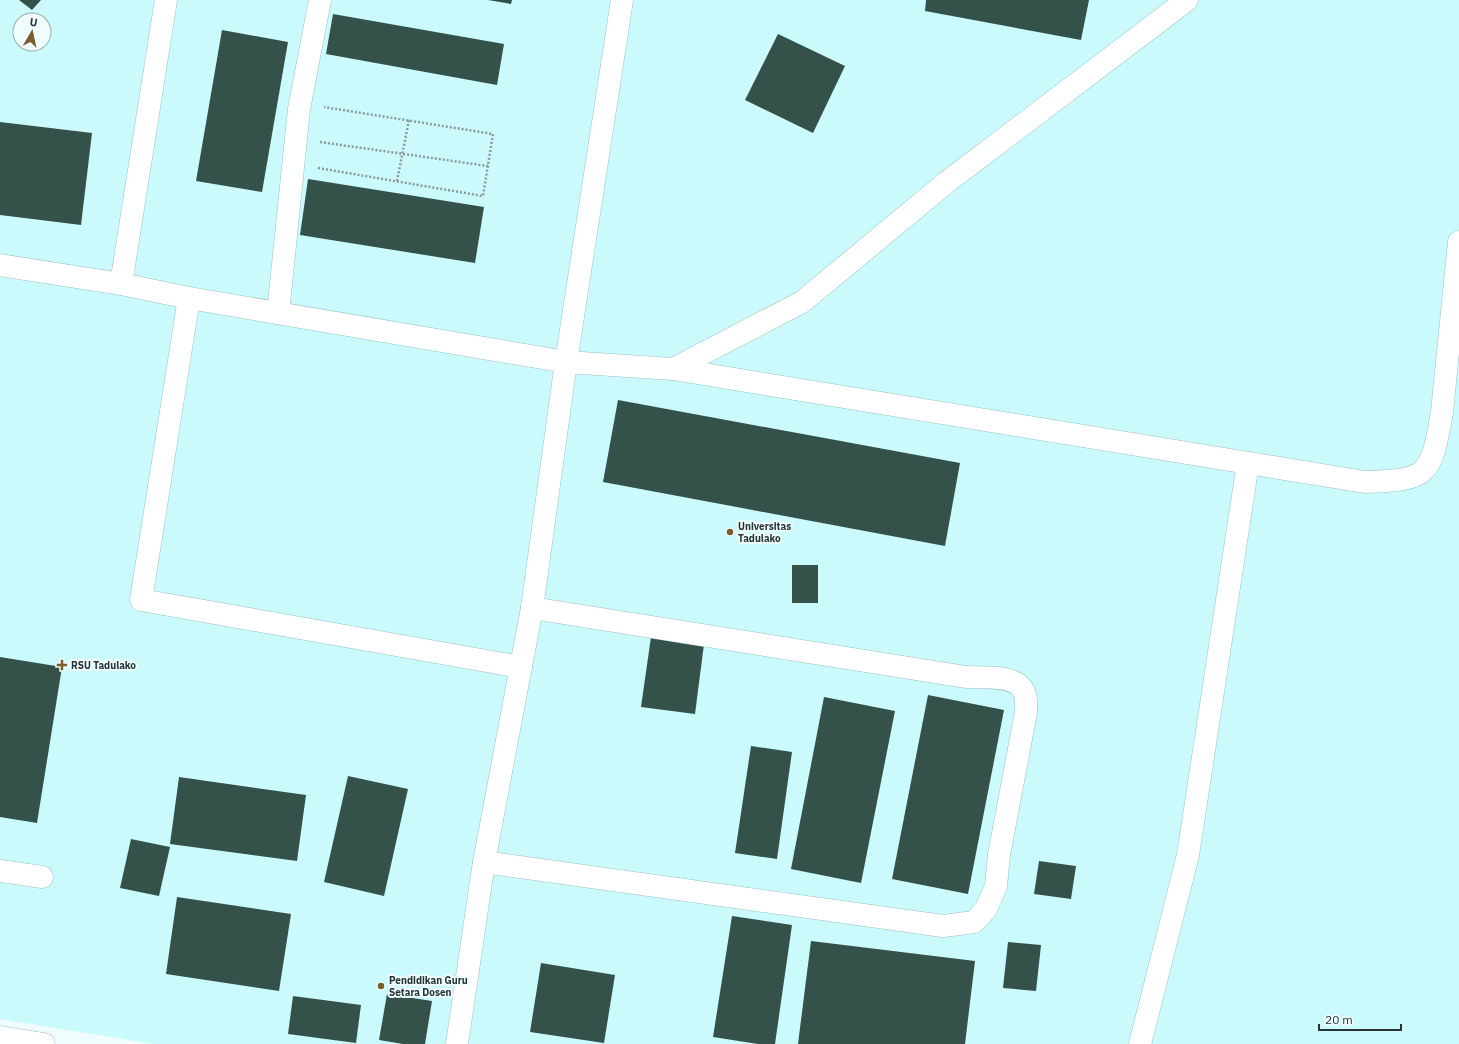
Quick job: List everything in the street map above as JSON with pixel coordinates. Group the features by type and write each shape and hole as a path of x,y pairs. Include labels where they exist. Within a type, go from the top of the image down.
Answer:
{"street":[{"path":"121,284 166,0"},
{"path":"278,313 300,103 320,0"},
{"path":"457,1044 484,862 532,608 566,362 622,0"},
{"path":"673,368 802,302 947,182 1186,0"},
{"path":"0,265 121,284 189,298 566,362 673,368 1365,482 1395,481 1416,477 1424,471 1429,464 1437,441 1442,412 1459,242"},
{"path":"189,298 141,600 521,667"},
{"path":"1140,1044 1188,855 1248,463"},
{"path":"484,862 943,926 974,922 986,909 996,886 999,854 1026,712 1025,694 1017,684 1006,679 966,677 532,608"},
{"path":"0,871 42,877"},
{"path":"0,1037 44,1044"}],"path":[{"path":"293,164 483,196 493,134 300,103"},
{"path":"398,181 409,120"},
{"path":"296,139 488,166"}],"shaded area":[{"name":"Universitas Tadulako","path":"0,0 1459,0 1459,1044 154,1044 0,1019"}],"building":[{"path":"19,0 41,0 32,10"},
{"path":"488,0 512,0 511,4"},
{"path":"926,0 1089,0 1081,40 925,11"},
{"path":"333,14 504,44 497,85 326,54"},
{"path":"222,30 288,42 262,192 196,181"},
{"path":"778,34 845,66 813,133 745,100"},
{"path":"0,122 92,133 81,225 0,215"},
{"path":"308,179 484,207 475,263 300,235"},
{"path":"618,400 960,463 945,546 603,482"},
{"path":"792,565 818,565 818,603 792,603"},
{"path":"651,637 704,644 695,714 641,707"},
{"path":"0,657 62,667 37,823 0,817"},
{"path":"928,695 1004,710 968,894 892,879"},
{"path":"824,697 895,711 861,883 791,869"},
{"path":"751,746 792,752 777,859 735,853"},
{"path":"348,776 408,789 384,896 324,882"},
{"path":"179,777 306,795 297,861 170,844"},
{"path":"131,839 170,847 159,896 120,888"},
{"path":"1039,861 1076,866 1071,899 1034,894"},
{"path":"177,897 291,914 279,991 166,974"},
{"path":"732,916 792,925 775,1044 758,1044 713,1037"},
{"path":"811,941 975,961 965,1044 798,1044"},
{"path":"1008,942 1041,945 1036,991 1003,988"},
{"path":"541,963 615,975 604,1043 530,1032"},
{"path":"387,994 432,1001 425,1044 403,1044 379,1040"},
{"path":"293,996 361,1005 356,1043 288,1034"}],"place":[{"name":"Universitas Tadulako","path":"730,532"},
{"name":"RSU Tadulako","path":"62,665"},
{"name":"Pendidikan Guru Setara Dosen","path":"381,986"}]}
